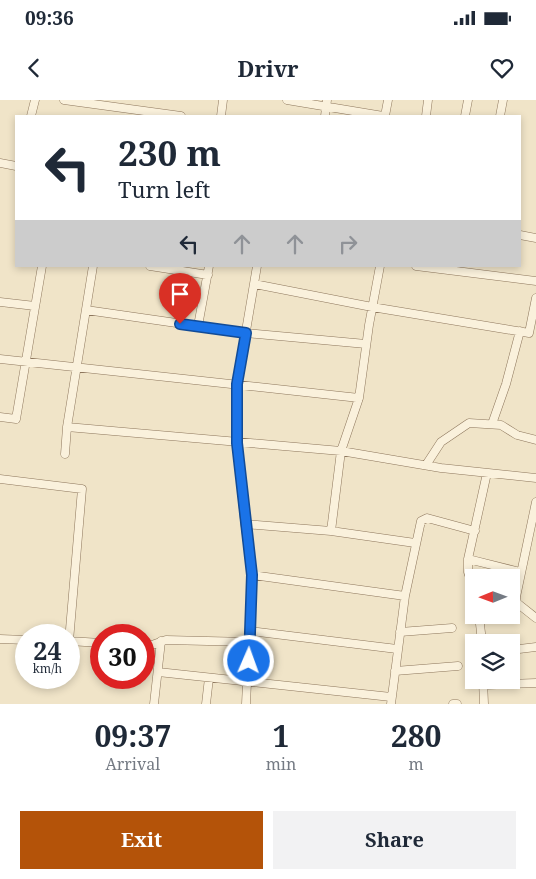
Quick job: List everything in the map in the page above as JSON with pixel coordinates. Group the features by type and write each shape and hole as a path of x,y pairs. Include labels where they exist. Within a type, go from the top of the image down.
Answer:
{"street":[{"path":"32,115 35,100"},
{"path":"64,100 174,115"},
{"path":"221,115 223,100"},
{"path":"287,100 327,103 380,115"},
{"path":"384,115 388,100"},
{"path":"426,115 428,100"},
{"path":"465,115 468,100"},
{"path":"500,115 503,100"},
{"path":"0,163 15,166"},
{"path":"521,235 536,238"},
{"path":"0,416 16,419 42,267"},
{"path":"65,454 67,427 93,267"},
{"path":"164,267 208,270 198,326"},
{"path":"246,704 252,575 237,443 237,384 257,267"},
{"path":"331,531 341,451 359,398 366,344 380,267"},
{"path":"424,267 536,281"},
{"path":"254,284 372,307 532,333 536,298"},
{"path":"0,302 35,306"},
{"path":"86,310 246,333 366,344"},
{"path":"492,424 506,384 520,331"},
{"path":"0,359 359,398"},
{"path":"426,465 441,442 453,432 469,424 501,425 517,435 536,440"},
{"path":"67,427 341,451 426,465 536,478"},
{"path":"468,569 468,559 487,473"},
{"path":"0,479 82,489 69,641 90,642"},
{"path":"520,572 536,502"},
{"path":"158,672 248,681 391,701 405,596 415,543 423,519 475,531"},
{"path":"245,524 331,531 415,543"},
{"path":"468,559 508,569"},
{"path":"252,575 405,596"},
{"path":"520,605 536,618"},
{"path":"400,632 452,628"},
{"path":"250,631 397,649"},
{"path":"0,639 15,640"},
{"path":"155,644 161,641 249,642"},
{"path":"154,704 161,641"},
{"path":"520,649 536,647"},
{"path":"394,671 458,666"},
{"path":"206,704 209,678"},
{"path":"520,683 536,683"},
{"path":"483,689 484,704"}],"route":[{"path":"180,324 246,333 237,384 237,443 252,575 249,661"}]}
